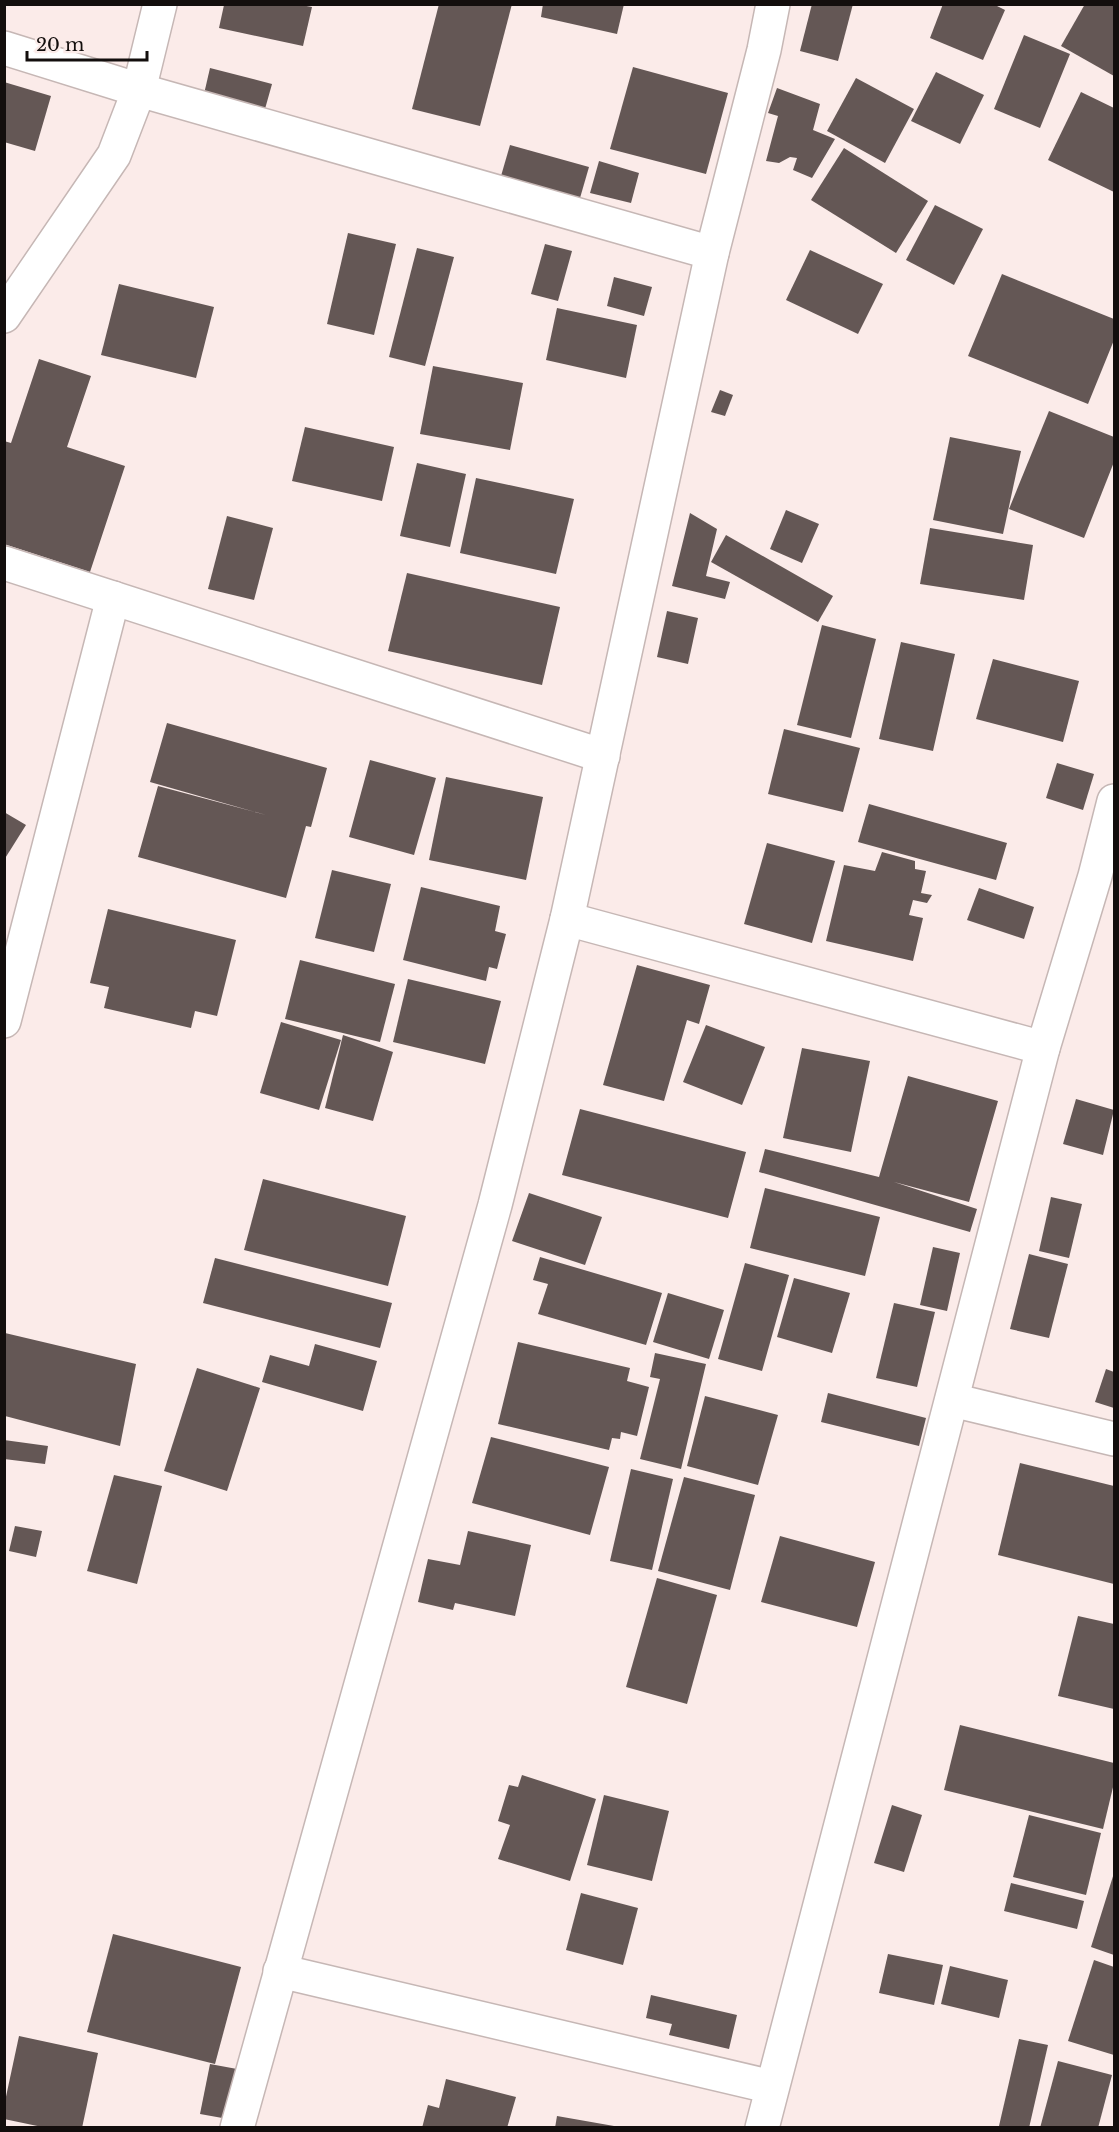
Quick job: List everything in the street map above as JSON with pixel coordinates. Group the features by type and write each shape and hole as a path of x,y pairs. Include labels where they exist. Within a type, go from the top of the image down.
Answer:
{"street":[{"path":"4,316 114,155 139,90 160,4"},
{"path":"237,2127 495,1205 567,919 712,253 764,50 772,4"},
{"path":"4,48 139,90 712,253"},
{"path":"4,563 603,756"},
{"path":"4,1021 113,598"},
{"path":"762,2127 1043,1048 1105,879 1114,801"},
{"path":"567,919 1043,1048"},
{"path":"952,1400 1114,1439"},
{"path":"280,1971 772,2087"}],"building":[{"path":"439,4 512,4 480,126 412,109"},
{"path":"543,4 624,4 617,34 541,17"},
{"path":"812,4 853,4 838,61 800,51"},
{"path":"943,4 993,4 1005,10 983,60 930,38"},
{"path":"1085,4 1114,4 1114,76 1061,46"},
{"path":"224,5 312,7 303,46 219,28"},
{"path":"1024,35 1070,54 1040,128 994,109"},
{"path":"633,67 728,93 706,174 610,149"},
{"path":"210,68 272,84 265,109 204,94"},
{"path":"936,72 984,95 960,144 911,121"},
{"path":"856,78 914,109 885,163 827,131"},
{"path":"4,82 51,96 35,151 4,142"},
{"path":"777,88 820,104 813,130 835,139 812,178 793,170 797,158 790,157 779,163 766,161 778,116 768,113"},
{"path":"1081,92 1114,108 1114,192 1048,160"},
{"path":"510,145 589,167 580,198 501,176"},
{"path":"844,148 928,201 896,253 811,200"},
{"path":"599,161 639,173 631,203 590,193"},
{"path":"935,205 983,229 954,285 906,260"},
{"path":"348,233 396,244 374,335 327,324"},
{"path":"545,244 572,251 558,301 531,294"},
{"path":"417,248 454,257 425,366 389,357"},
{"path":"810,250 883,284 858,334 786,300"},
{"path":"1002,274 1114,319 1114,340 1088,404 968,356"},
{"path":"614,277 652,287 644,316 607,306"},
{"path":"119,284 214,307 196,378 101,355"},
{"path":"557,308 637,325 626,378 546,360"},
{"path":"39,359 91,376 67,447 125,466 90,572 4,544 4,441 11,443"},
{"path":"433,366 523,383 510,450 420,434"},
{"path":"720,390 733,395 725,416 711,412"},
{"path":"1049,411 1114,437 1114,462 1084,538 1009,509"},
{"path":"305,427 394,447 382,501 292,481"},
{"path":"950,437 1021,451 1003,534 933,520"},
{"path":"417,463 466,474 450,547 400,536"},
{"path":"476,478 574,499 556,574 460,553"},
{"path":"786,510 819,524 802,563 770,549"},
{"path":"690,513 717,529 706,576 730,582 725,599 672,586"},
{"path":"227,516 273,528 254,600 208,589"},
{"path":"930,528 1033,545 1024,600 920,584"},
{"path":"726,535 833,596 818,622 711,562"},
{"path":"407,573 560,607 542,685 388,651"},
{"path":"667,611 698,618 688,664 657,657"},
{"path":"822,625 876,639 851,738 797,725"},
{"path":"901,642 955,654 933,751 879,739"},
{"path":"993,659 1079,681 1063,742 976,719"},
{"path":"167,723 327,768 311,827 306,826 286,898 138,857 158,786 266,815 150,782"},
{"path":"784,729 860,748 843,812 768,794"},
{"path":"370,760 436,778 414,855 349,837"},
{"path":"1057,763 1094,774 1083,810 1046,798"},
{"path":"446,777 543,797 526,880 429,860"},
{"path":"869,804 1007,843 996,880 858,842"},
{"path":"4,812 26,825 4,860"},
{"path":"767,843 835,861 812,943 744,924"},
{"path":"882,852 915,861 915,869 926,871 921,893 932,895 927,903 913,900 909,915 923,918 913,961 826,941 844,865 875,871"},
{"path":"332,870 391,884 374,952 315,938"},
{"path":"421,887 500,906 495,931 506,934 497,969 489,967 486,981 403,960"},
{"path":"979,888 1034,907 1024,939 967,920"},
{"path":"108,909 236,940 217,1016 195,1011 191,1028 104,1008 109,987 90,983"},
{"path":"300,960 395,984 380,1042 285,1019"},
{"path":"637,965 710,985 699,1024 687,1020 664,1101 603,1085"},
{"path":"408,979 501,1001 485,1064 393,1042"},
{"path":"281,1022 341,1040 319,1110 260,1093"},
{"path":"706,1025 765,1047 742,1105 683,1082"},
{"path":"343,1035 393,1052 373,1121 325,1108"},
{"path":"802,1048 870,1061 851,1152 783,1138"},
{"path":"908,1076 998,1101 969,1202 894,1182 977,1209 970,1232 759,1172 765,1149 879,1177"},
{"path":"1076,1099 1114,1110 1103,1155 1063,1144"},
{"path":"580,1109 746,1152 728,1218 562,1175"},
{"path":"263,1179 406,1216 388,1286 244,1250"},
{"path":"765,1188 880,1217 865,1276 750,1248"},
{"path":"529,1193 602,1217 585,1265 512,1241"},
{"path":"1051,1197 1082,1204 1069,1258 1039,1251"},
{"path":"933,1247 960,1253 947,1311 920,1305"},
{"path":"1029,1254 1068,1264 1049,1338 1010,1329"},
{"path":"540,1257 662,1293 646,1345 538,1314 548,1284 533,1280"},
{"path":"215,1258 392,1303 380,1348 203,1303"},
{"path":"745,1263 789,1275 762,1371 718,1359"},
{"path":"794,1278 850,1293 832,1353 777,1337"},
{"path":"668,1293 724,1310 709,1359 653,1342"},
{"path":"894,1303 935,1312 917,1387 876,1378"},
{"path":"5,1333 136,1364 120,1446 5,1416"},
{"path":"518,1342 630,1368 627,1381 649,1387 637,1436 621,1432 620,1439 612,1438 609,1450 498,1424"},
{"path":"315,1344 377,1361 363,1411 262,1382 270,1355 309,1366"},
{"path":"655,1353 706,1364 681,1469 640,1459 660,1379 650,1377"},
{"path":"197,1368 260,1388 227,1491 164,1471"},
{"path":"1106,1369 1114,1372 1114,1408 1095,1402"},
{"path":"828,1393 926,1418 919,1446 821,1422"},
{"path":"705,1396 778,1415 758,1485 687,1466"},
{"path":"491,1437 609,1467 590,1535 472,1503"},
{"path":"4,1440 48,1446 45,1464 4,1459"},
{"path":"1020,1463 1114,1486 1114,1584 998,1555"},
{"path":"631,1469 673,1479 652,1570 610,1561"},
{"path":"114,1475 162,1486 137,1584 87,1571"},
{"path":"684,1477 755,1495 730,1590 658,1571"},
{"path":"15,1526 42,1531 36,1557 9,1551"},
{"path":"468,1531 531,1545 515,1616 455,1603 453,1610 418,1602 428,1559 460,1565"},
{"path":"780,1536 875,1562 857,1627 761,1602"},
{"path":"657,1578 717,1595 687,1704 626,1687"},
{"path":"1078,1616 1114,1624 1114,1709 1058,1696"},
{"path":"960,1725 1114,1763 1114,1783 1103,1829 944,1790"},
{"path":"522,1775 596,1799 570,1881 498,1859 510,1825 498,1821 509,1785 518,1787"},
{"path":"604,1795 669,1811 652,1881 587,1865"},
{"path":"892,1805 922,1815 904,1872 874,1863"},
{"path":"1029,1815 1101,1833 1086,1895 1013,1877"},
{"path":"1114,1873 1114,1955 1091,1947"},
{"path":"1011,1883 1084,1901 1077,1929 1004,1911"},
{"path":"581,1893 638,1908 623,1965 566,1950"},
{"path":"113,1934 241,1967 215,2064 87,2032"},
{"path":"888,1954 943,1965 934,2005 879,1993"},
{"path":"1094,1960 1114,1967 1114,2055 1068,2041"},
{"path":"950,1966 1008,1980 999,2018 941,2004"},
{"path":"651,1995 737,2015 729,2049 669,2035 672,2024 646,2018"},
{"path":"19,2036 98,2053 82,2128 47,2128 4,2119 4,2106"},
{"path":"1019,2039 1048,2045 1029,2128 1006,2128 999,2126"},
{"path":"1058,2061 1112,2075 1098,2128 1040,2128"},
{"path":"210,2064 237,2069 228,2119 200,2114"},
{"path":"446,2079 516,2097 507,2128 422,2128 428,2105 439,2108"},
{"path":"557,2116 614,2126 614,2128 555,2128"}]}
